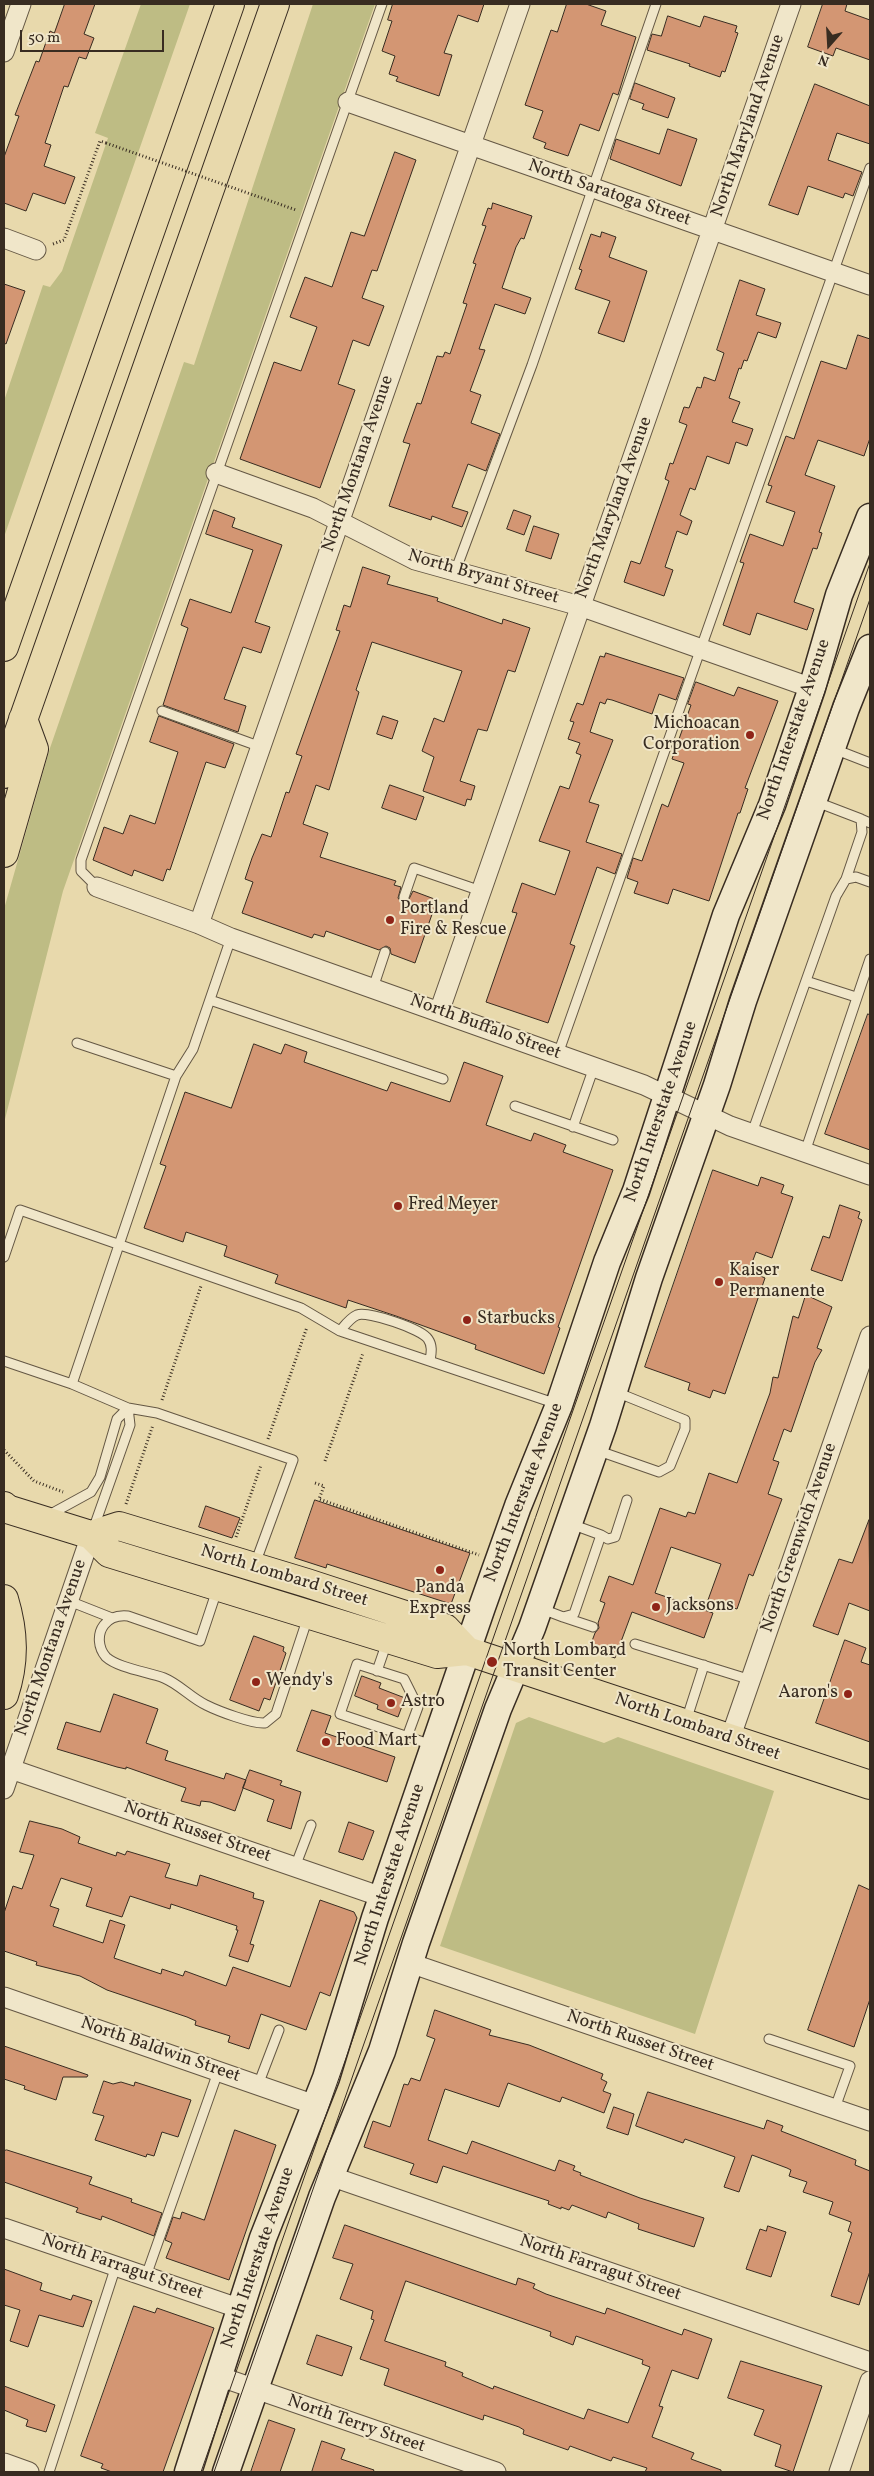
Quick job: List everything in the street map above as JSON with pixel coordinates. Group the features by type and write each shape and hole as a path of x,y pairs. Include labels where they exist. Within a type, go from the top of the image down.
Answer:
{"main road":[{"path":"4,647 230,4"},
{"path":"4,774 275,4"},
{"path":"4,853 34,749 23,719"},
{"path":"4,1508 91,1534"},
{"name":"North Lombard Street","path":"467,1651 445,1628 254,1567 119,1526 91,1534 109,1554 437,1654 467,1651 870,1785"},
{"path":"4,1599 9,1615 13,1645 13,1659 4,1695"}],"street":[{"path":"4,52 21,4"},
{"name":"North Montana Avenue","path":"199,924 520,4"},
{"name":"North Maryland Avenue","path":"439,1012 792,4"},
{"name":"North Saratoga Street","path":"348,102 870,285"},
{"path":"4,238 36,250"},
{"name":"North Bryant Street","path":"216,473 312,508 399,554 455,572 580,606 812,688"},
{"name":"North Interstate Avenue","path":"188,2472 263,2238 338,2043 382,1896 498,1562 518,1506 559,1405 607,1262 641,1178 726,915 772,805 812,688 838,595 870,517"},
{"path":"226,2472 330,2176 382,2051 410,1963 498,1709 539,1608 594,1449 649,1278 743,1000 831,748 870,648"},
{"name":"North Buffalo Street","path":"97,887 199,924 231,938 594,1067 752,1133 870,1175"},
{"name":"North Greenwich Avenue","path":"730,1739 870,1336"},
{"name":"North Montana Avenue","path":"4,1789 91,1534"},
{"name":"North Russet Street","path":"11,1769 382,1896"},
{"name":"North Russet Street","path":"410,1963 870,2120"},
{"name":"North Baldwin Street","path":"4,1997 315,2105"},
{"name":"North Farragut Street","path":"330,2176 870,2362"},
{"name":"North Farragut Street","path":"4,2228 241,2309"},
{"name":"North Terry Street","path":"218,2376 496,2472"},
{"path":"839,2472 870,2381"},
{"path":"4,2463 29,2472"}],"lane":[{"path":"97,887 81,871 81,860 382,4"},
{"path":"455,572 532,365 656,4"},
{"path":"558,1054 870,168"},
{"path":"162,711 261,747"},
{"path":"831,748 870,763"},
{"path":"813,801 870,823"},
{"path":"752,1133 836,896 846,879 862,832 861,819"},
{"path":"404,897 414,868 481,890"},
{"path":"846,879 856,877 870,882"},
{"path":"72,1384 176,1076 193,1048 231,938"},
{"path":"373,988 385,952"},
{"path":"805,1152 870,959"},
{"path":"806,981 856,997"},
{"path":"210,1000 443,1079"},
{"path":"77,1043 176,1076"},
{"path":"574,1127 594,1067"},
{"path":"515,1106 613,1140"},
{"path":"4,1257 20,1210 301,1308 340,1331 559,1405"},
{"path":"340,1331 357,1315 381,1318 424,1334 432,1347 430,1361"},
{"path":"4,1361 72,1384 128,1408 158,1413 293,1460 254,1567"},
{"path":"594,1449 659,1472 670,1466 685,1429 685,1420 613,1391"},
{"path":"41,1519 91,1492 100,1478 117,1420 128,1408"},
{"path":"91,1534 104,1504 130,1425 128,1408"},
{"path":"569,1523 608,1539 615,1537 627,1500"},
{"path":"563,1617 574,1614 601,1535"},
{"path":"68,1601 112,1618 128,1616 200,1641 218,1587"},
{"path":"539,1608 593,1627"},
{"path":"112,1618 101,1629 99,1636 102,1652 107,1658 166,1679 206,1705 260,1723 269,1721 276,1714 309,1614"},
{"path":"378,1670 388,1639"},
{"path":"635,1644 751,1680"},
{"path":"407,1737 418,1707 404,1679 357,1664 340,1714 407,1737 434,1746"},
{"path":"685,1724 704,1665"},
{"path":"295,1867 310,1825"},
{"path":"258,2085 279,2030"},
{"path":"769,2039 850,2066 835,2108"},
{"path":"146,2276 218,2072"},
{"path":"48,2472 116,2266"}],"path":[{"path":"36,250 64,240 100,141 296,210"},
{"path":"267,1440 313,1315"},
{"path":"325,1461 368,1340"},
{"path":"4,1450 40,1485"},
{"path":"228,1559 261,1465"},
{"path":"315,1483 324,1486 319,1499 498,1562"}],"shaded area":[{"path":"141,4 190,4 4,537 4,401 43,285 50,287 62,271 108,138 95,133"},
{"path":"313,4 375,4 63,891 4,1123 4,909 50,748 184,362 194,365"},
{"path":"529,1717 604,1743 618,1737 774,1791 695,2034 440,1946 516,1723"}],"building":[{"path":"65,4 95,4 84,34 94,38 86,59 79,57 68,87 64,86 45,143 51,145 44,166 75,177 65,204 33,193 26,211 4,203 4,157 19,116 15,115 36,61 39,62 50,31 54,33"},
{"path":"393,4 484,4 478,22 458,15 444,53 452,55 439,96 396,81 398,77 389,74 395,56 382,51 392,21 388,20"},
{"path":"567,4 586,4 606,11 601,25 636,37 618,95 613,93 599,131 580,124 568,156 544,148 546,143 533,138 543,111 525,105 551,30 557,32"},
{"path":"823,4 847,4 845,11 870,20 870,60 836,48 833,56 808,47"},
{"path":"668,16 700,27 704,16 737,26 735,32 738,33 725,72 722,71 720,77 689,66 690,64 647,50 652,34 661,36"},
{"path":"635,83 675,98 668,118 642,109 644,104 630,99"},
{"path":"815,84 870,106 870,144 837,133 828,160 862,172 853,196 845,193 843,198 808,186 798,215 769,205"},
{"path":"668,129 697,139 681,186 610,159 616,139 659,154"},
{"path":"395,152 416,160 377,271 372,270 362,298 384,306 369,346 353,340 338,384 355,390 320,488 240,459 274,362 301,371 317,327 290,317 305,277 332,287 351,232 364,236"},
{"path":"493,203 532,216 524,239 521,238 516,247 502,288 531,298 525,314 495,304 479,349 485,350 470,391 481,395 471,423 500,434 486,471 468,464 452,507 468,512 462,527 432,516 431,520 389,506 410,444 403,442 417,403 421,404 437,356 443,357 445,352 450,354 467,304 463,303 476,264 473,263 486,226 482,225 488,208 491,209"},
{"path":"602,232 616,237 609,257 647,271 624,342 598,333 610,301 575,289 582,270 579,269 591,234 600,237"},
{"path":"740,280 765,289 756,315 781,323 776,338 758,332 747,361 744,360 741,369 739,368 729,398 740,402 732,422 753,429 747,446 736,442 729,464 707,456 695,490 690,488 680,515 692,521 687,535 677,531 665,567 673,570 664,596 624,582 631,561 640,564 669,481 665,479 670,463 673,464 687,425 679,422 684,407 689,408 697,387 701,388 704,377 715,381 724,353 717,350"},
{"path":"4,284 25,291 6,344 4,343"},
{"path":"858,335 870,339 870,438 864,456 818,440 805,475 835,486 819,532 822,533 817,549 813,548 794,602 814,609 807,630 757,613 750,635 723,625 744,563 740,562 750,534 783,546 795,512 766,502 772,486 768,485 786,436 794,439 821,361 846,369"},
{"path":"214,510 235,518 232,527 282,545 255,622 270,627 261,653 243,647 224,699 246,706 238,732 163,705 188,628 181,625 190,599 231,613 253,550 206,534"},
{"path":"514,510 531,516 524,535 507,529"},
{"path":"534,526 559,534 551,559 526,551"},
{"path":"363,567 390,576 387,584 438,598 437,601 502,624 503,619 530,628 515,672 508,670 487,731 478,729 460,781 475,786 471,800 467,799 465,806 423,791 434,757 422,751 434,718 444,722 462,671 372,642 356,690 359,692 329,790 316,785 303,824 328,833 320,857 396,881 394,885 401,887 398,898 402,903 408,901 413,891 437,900 415,963 391,954 390,948 386,946 379,950 326,931 324,937 314,934 312,938 242,913 253,882 245,879 252,858 262,834 271,837 286,792 289,793 302,756 296,754 340,631 336,630 344,605 350,607"},
{"path":"606,653 684,678 676,700 659,694 652,714 612,700 607,699 605,704 600,702 590,732 613,740 589,802 599,805 586,842 622,854 615,874 597,867 570,944 575,946 548,1023 486,1002 517,913 512,912 522,883 555,895 570,851 539,841 560,786 569,789 581,755 576,753 580,743 568,739 574,722 570,721 577,703 583,705 600,656 604,657"},
{"path":"696,682 734,696 738,687 778,701 745,788 748,789 740,813 738,813 709,901 673,889 668,904 634,893 638,882 627,878 633,858 642,861 662,804 668,807 684,763 672,759 691,705 688,704"},
{"path":"159,716 234,744 225,768 206,762 170,870 167,869 163,881 134,870 132,876 93,860 104,827 123,834 130,815 155,824 178,752 150,742"},
{"path":"383,716 398,721 392,739 377,734"},
{"path":"390,785 424,797 416,820 382,808"},
{"path":"868,1014 870,1015 870,1150 825,1134"},
{"name":"Fred Meyer","path":"254,1044 281,1054 285,1044 307,1052 304,1062 387,1091 391,1082 450,1102 464,1062 503,1076 486,1125 531,1141 534,1133 566,1145 563,1152 613,1170 558,1327 560,1328 544,1374 475,1349 476,1345 396,1316 348,1300 346,1308 275,1283 278,1275 224,1256 227,1246 186,1232 183,1242 144,1228 166,1166 160,1164 185,1092 231,1108"},
{"name":"Kaiser Permanente","path":"713,1170 758,1186 761,1177 784,1185 781,1193 793,1197 772,1258 756,1252 749,1271 765,1278 725,1394 713,1390 710,1398 688,1390 690,1383 645,1367"},
{"path":"840,1205 860,1212 858,1218 862,1220 842,1281 811,1270 823,1236 829,1238"},
{"path":"806,1295 832,1307 817,1348 822,1350 815,1362 791,1432 784,1429 773,1460 779,1462 768,1494 782,1499 753,1576 749,1574 737,1609 708,1600 721,1564 671,1547 655,1593 713,1613 704,1638 632,1612 615,1658 589,1649 599,1628 598,1623 605,1603 600,1601 609,1576 633,1585 660,1508 686,1517 688,1512 695,1514 709,1473 737,1483 770,1393 773,1377 778,1378 793,1316 798,1318"},
{"path":"315,1500 470,1553 451,1604 327,1564 326,1568 295,1558"},
{"path":"206,1506 240,1518 232,1538 199,1527"},
{"path":"869,1520 870,1611 849,1603 838,1635 813,1626 839,1559 852,1563"},
{"name":"Wendy's","path":"254,1636 284,1647 283,1651 286,1653 270,1700 264,1698 259,1711 230,1700"},
{"name":"Aaron's","path":"845,1640 866,1648 861,1662 870,1665 870,1742 816,1723"},
{"path":"362,1676 381,1683 379,1688 405,1698 398,1717 377,1709 378,1705 355,1696"},
{"path":"114,1694 158,1709 146,1743 168,1751 165,1760 224,1779 226,1773 246,1780 235,1811 210,1802 201,1801 200,1806 181,1801 186,1788 126,1767 126,1769 117,1767 57,1749 66,1722 100,1732"},
{"name":"Food Mart","path":"312,1710 331,1716 325,1733 395,1757 387,1782 297,1751"},
{"path":"250,1770 282,1781 280,1785 301,1792 291,1829 267,1821 274,1800 243,1788"},
{"path":"30,1821 62,1829 80,1837 78,1843 116,1856 117,1852 125,1855 127,1851 170,1864 165,1877 197,1886 200,1875 254,1893 253,1898 264,1901 250,1944 254,1945 248,1962 229,1956 238,1930 236,1930 237,1926 171,1904 170,1909 130,1896 122,1917 86,1906 92,1888 61,1878 50,1906 59,1909 53,1926 103,1943 110,1920 125,1925 114,1958 161,1974 162,1969 183,1976 185,1971 226,1986 233,1967 290,1987 320,1900 354,1912 357,1918 330,1996 320,1992 306,2030 261,2014 249,2049 228,2042 230,2036 195,2025 196,2021 187,2017 107,1990 80,1976 36,1965 37,1962 4,1951 4,1913 13,1886 22,1889 34,1855 20,1852"},
{"path":"349,1822 374,1831 363,1860 339,1852"},
{"path":"859,1885 870,1890 870,1999 854,2047 808,2030"},
{"path":"435,2010 491,2030 489,2035 529,2045 603,2074 601,2079 607,2082 603,2091 611,2094 604,2113 562,2097 560,2102 508,2083 499,2107 445,2089 428,2140 467,2154 472,2141 555,2171 559,2160 575,2166 573,2170 581,2173 580,2175 640,2198 704,2218 694,2247 638,2229 639,2224 608,2212 606,2218 572,2205 569,2210 561,2207 561,2209 548,2204 549,2201 443,2166 437,2183 410,2174 414,2164 364,2147 373,2121 390,2127 404,2084 408,2085 411,2078 420,2081 435,2039 427,2036"},
{"path":"4,2046 88,2075 87,2077 63,2077 56,2100 24,2089 25,2086 4,2079"},
{"path":"104,2081 113,2084 121,2082 134,2086 135,2082 191,2100 178,2137 162,2132 154,2156 147,2154 146,2157 95,2140 104,2116 93,2113"},
{"path":"648,2092 764,2129 767,2120 783,2126 781,2131 856,2160 855,2165 870,2171 870,2271 859,2305 831,2296 852,2233 848,2231 851,2222 829,2214 833,2202 803,2192 807,2182 789,2176 791,2170 752,2155 739,2192 724,2187 735,2157 685,2139 683,2143 636,2126"},
{"path":"614,2107 634,2114 628,2135 607,2128"},
{"path":"235,2130 276,2145 229,2280 166,2258 172,2243 165,2240 173,2217 180,2219 182,2212 204,2220"},
{"path":"7,2150 92,2177 89,2184 132,2199 131,2202 162,2213 154,2236 102,2216 101,2220 76,2212 78,2208 4,2182 4,2151"},
{"path":"345,2225 516,2285 518,2278 535,2284 533,2288 546,2294 605,2314 607,2308 682,2335 684,2329 712,2339 698,2379 672,2370 659,2406 663,2407 652,2437 694,2453 691,2459 721,2470 721,2472 645,2472 647,2468 613,2457 611,2461 570,2446 568,2450 523,2434 524,2430 519,2427 484,2415 483,2420 384,2385 389,2369 360,2359 374,2320 371,2319 373,2311 340,2299 353,2264 333,2258","holes":["406,2281 551,2332 550,2336 573,2345 576,2336 643,2360 642,2364 650,2367 628,2423 588,2409 584,2419 494,2386 493,2389 462,2376 463,2373 445,2366 446,2362 385,2341"]},
{"path":"768,2226 786,2232 771,2277 746,2269 760,2229 766,2231"},
{"path":"4,2269 42,2283 40,2290 71,2300 73,2295 92,2301 83,2327 39,2315 28,2347 10,2341 20,2310 4,2305"},
{"path":"134,2306 155,2313 157,2308 214,2328 163,2472 112,2472 101,2468 103,2464 81,2456"},
{"path":"317,2335 352,2347 342,2376 307,2364"},
{"path":"741,2361 822,2386 793,2472 775,2466 781,2445 754,2435 764,2410 728,2398"},
{"path":"4,2386 55,2405 46,2432 26,2426 28,2420 4,2410"},
{"path":"269,2420 295,2429 280,2472 251,2472"},
{"path":"322,2441 345,2449 341,2459 374,2470 373,2472 312,2472"}],"tram line":[{"path":"201,2472 870,563"},
{"path":"214,2472 870,599"}],"place":[{"name":"Michoacan Corporation","path":"750,735"},
{"name":"Portland Fire & Rescue","path":"390,920"},
{"name":"Fred Meyer","path":"398,1206"},
{"name":"Kaiser Permanente","path":"719,1282"},
{"name":"Starbucks","path":"467,1320"},
{"name":"Panda Express","path":"440,1570"},
{"name":"Jacksons","path":"656,1607"},
{"name":"North Lombard Transit Center","path":"492,1662"},
{"name":"Wendy's","path":"256,1682"},
{"name":"Aaron's","path":"848,1694"},
{"name":"Astro","path":"391,1703"},
{"name":"Food Mart","path":"326,1742"}]}
